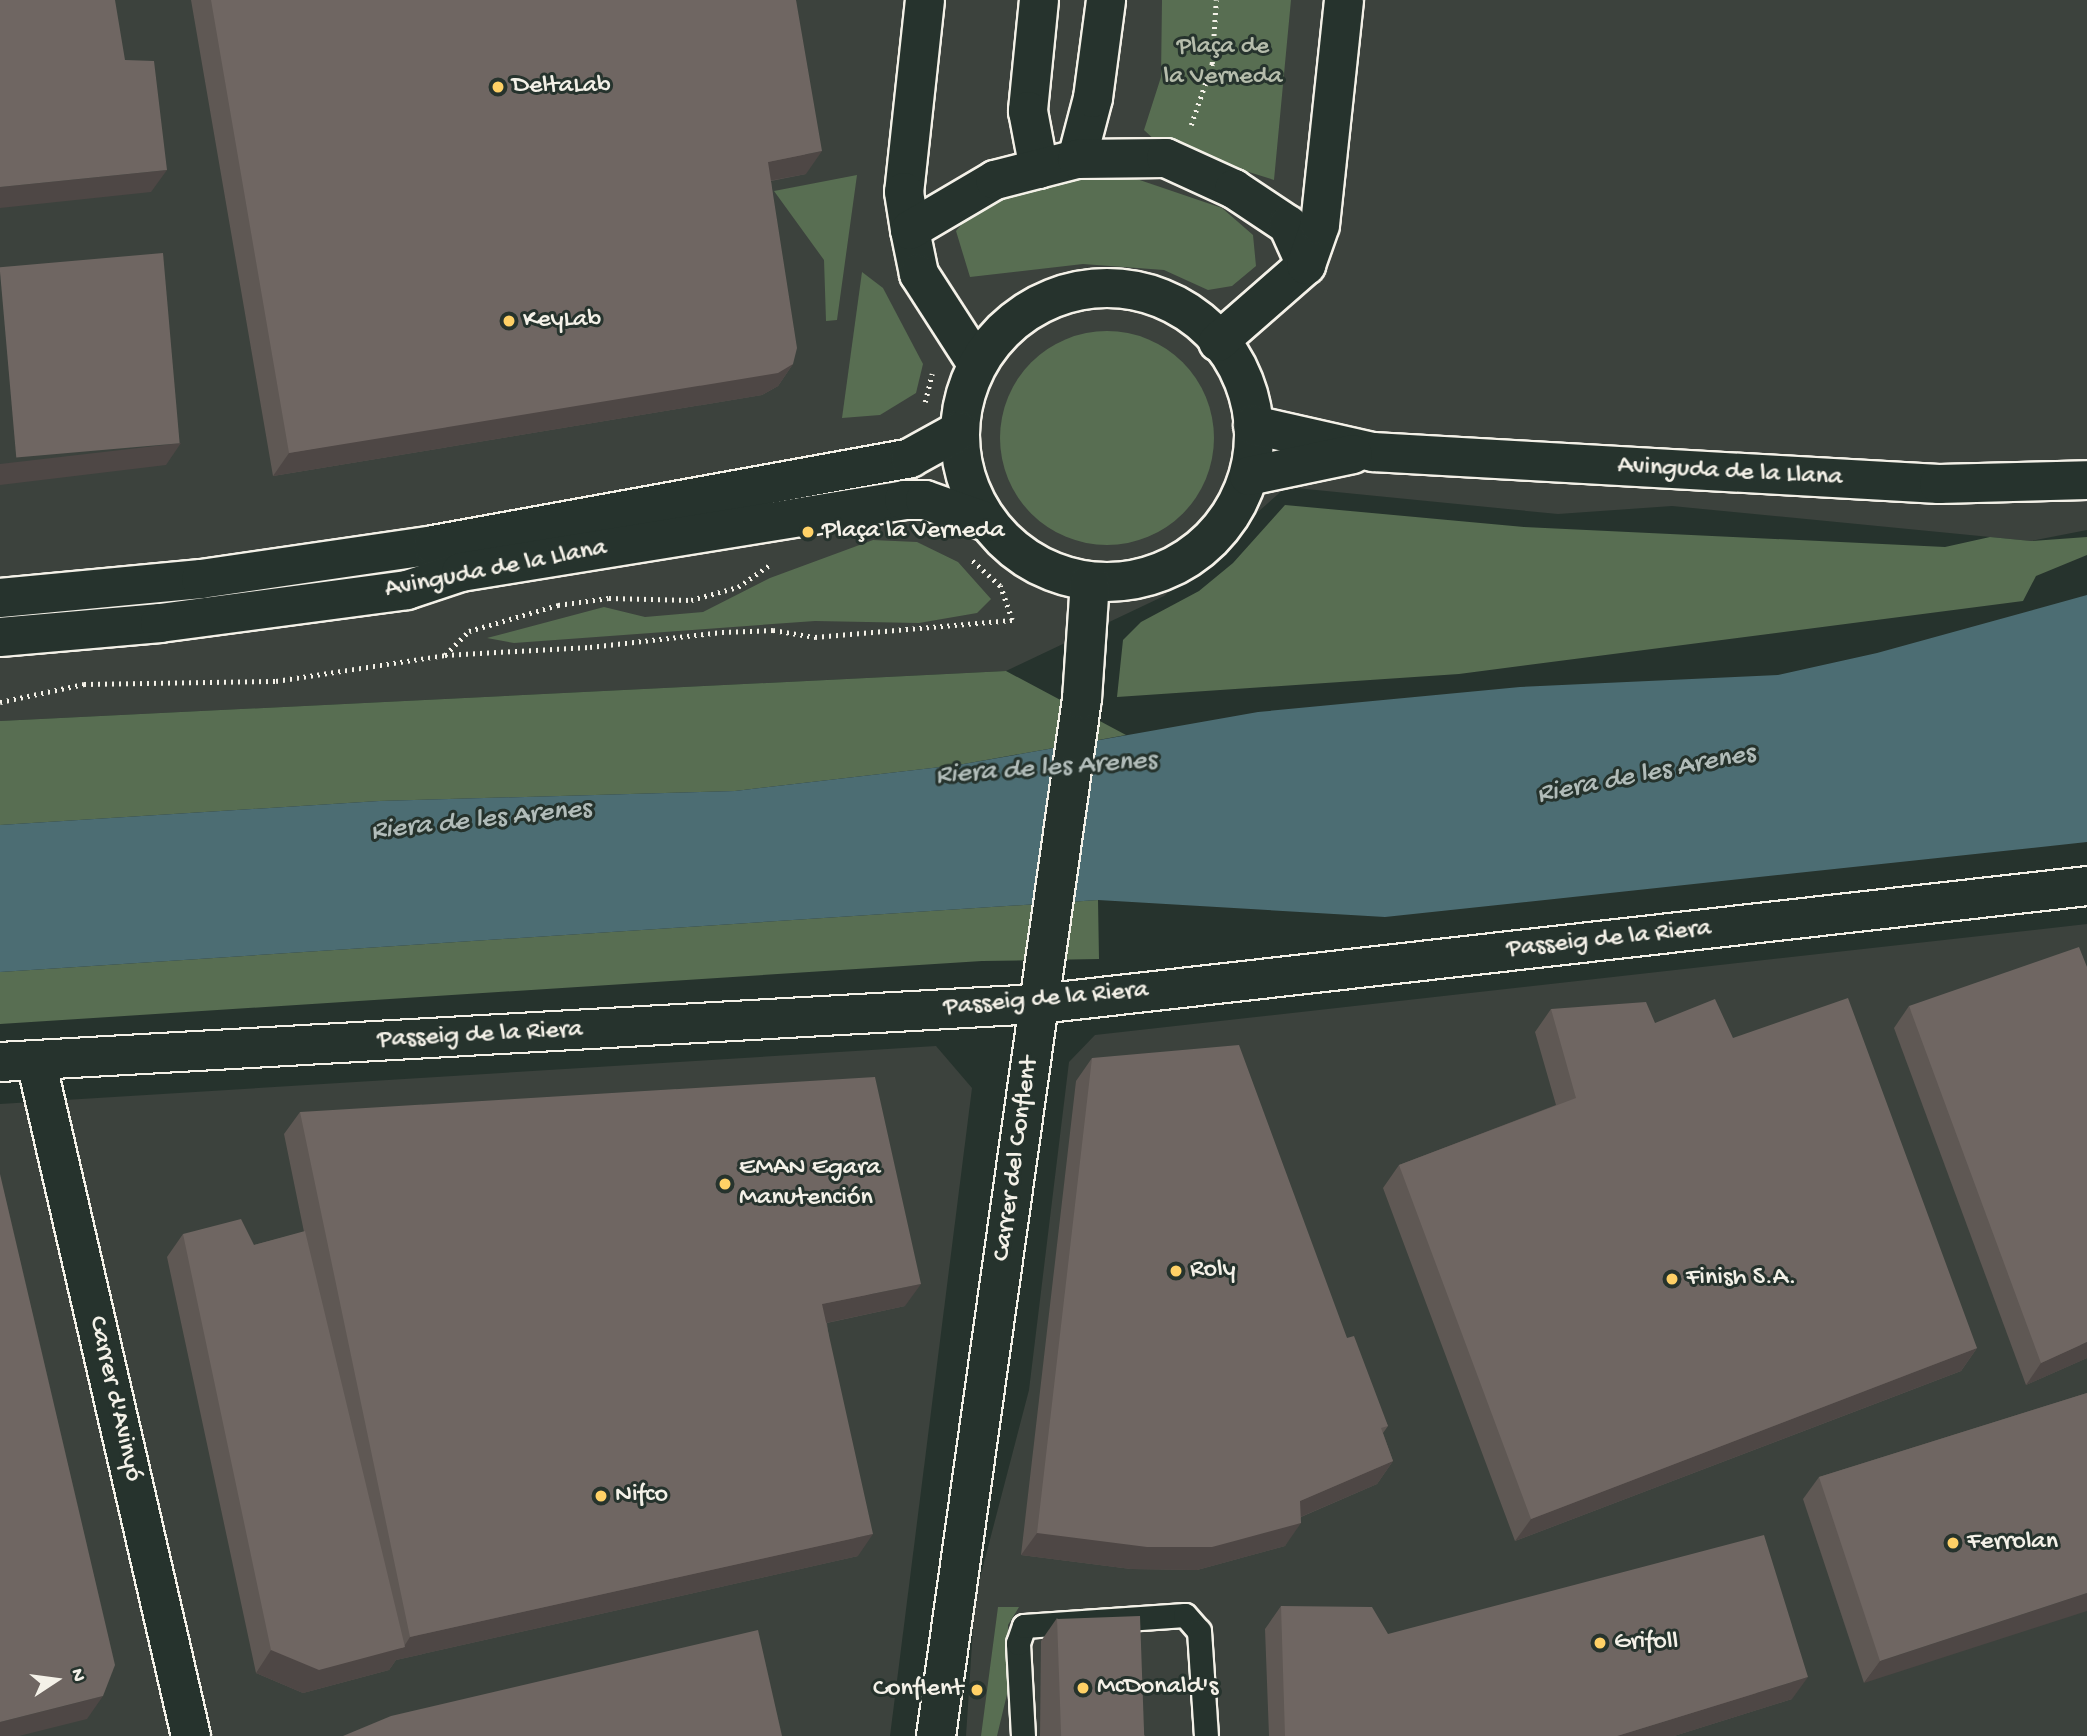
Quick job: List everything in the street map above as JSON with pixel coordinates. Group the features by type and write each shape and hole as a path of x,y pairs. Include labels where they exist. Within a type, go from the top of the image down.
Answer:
{"street":[{"path":"925,0 904,191 919,274 977,364"},
{"path":"1039,0 1028,111 1039,169"},
{"path":"1077,159 1093,98 1106,0"},
{"path":"1218,342 1306,265 1320,225 1344,0"},
{"path":"910,230 995,180 1077,159 1166,158 1234,189 1288,225 1306,265"},
{"path":"1109,287 1139,291 1186,310 1218,342 1237,366 1251,402 1253,425 1248,476 1226,523 1189,558 1141,579 1090,582 1024,557 987,522 967,482 959,431 965,392 977,364 989,346 1027,311 1058,295 1109,287"},
{"name":"Avinguda de la Llana","path":"1253,425 1373,452 1939,484 2087,480"},
{"name":"Avinguda de la Llana","path":"0,598 201,579 433,545 910,458 959,431"},
{"name":"Avinguda de la Llana","path":"1248,476 1373,452"},
{"name":"Avinguda de la Llana","path":"0,637 160,623 407,590 475,569 904,500 925,500 987,522"},
{"name":"Carrer del Conflent","path":"936,1736 1082,699 1090,582"},
{"name":"Passeig de la Riera","path":"18,1062 1039,1004 2087,886"},
{"name":"Carrer d'Avinyó","path":"18,1062 191,1736"}],"lane":[{"path":"1023,1736 1018,1643 1024,1626 1185,1615 1199,1631 1206,1736"}],"path":[{"path":"0,702 84,684 276,681 445,655 590,647 722,632 773,630 815,637 1012,620 1000,586 961,551"},
{"path":"445,655 469,631 558,606 609,598 691,600 738,586 784,556"}],"shaded area":[{"path":"0,0 2087,0 2087,530 2031,541 1672,506 1558,514 1286,487 1164,596 1006,671 0,721"},
{"path":"2087,924 2087,1736 966,1736 975,1597 1029,1390 1069,1062 1095,1035"},
{"path":"936,1046 972,1088 890,1736 0,1736 0,1104"}],"green space":[{"name":"Plaça de la Verneda","path":"1162,0 1291,0 1274,180 1159,144 1144,130 1161,77"},
{"path":"1122,174 1222,208 1253,235 1256,266 1232,286 1208,290 1164,270 1083,264 970,277 956,231 975,208 1045,182"},
{"path":"857,175 837,320 826,321 824,260 774,191"},
{"path":"862,272 883,288 923,364 916,393 880,415 842,418"},
{"path":"1107,331 1148,339 1183,362 1206,397 1214,438 1206,479 1183,514 1148,537 1107,545 1066,537 1031,514 1008,479 1000,438 1008,397 1031,362 1066,339"},
{"path":"1285,505 1524,527 1945,547 1990,537 2031,541 2087,537 2087,555 2036,576 2023,601 1459,674 1117,697 1123,640 1141,622 1199,591 1233,563"},
{"path":"873,540 917,542 958,562 991,599 977,613 919,623 815,621 514,643 487,638 604,607 645,617 703,612 770,578"},
{"path":"1006,671 1126,735 958,765 735,791 379,801 0,825 0,721"},
{"path":"1098,900 1099,959 982,961 0,1024 0,972"},
{"path":"998,1607 1019,1607 1008,1625 1008,1690 997,1736 981,1736"}],"water":[{"name":"Riera de les Arenes","path":"2087,595 2087,842 1385,917 1098,900 0,972 0,825 379,801 735,791 958,765 1258,712 1520,687 1778,675 1877,653"}],"building":[{"path":"0,0 115,0 125,60 154,61 167,170 0,187"},
{"path":"211,0 796,0 822,151 768,162 797,348 793,364 778,373 289,453"},
{"path":"163,253 180,443 16,458 0,267"},
{"path":"2079,947 2087,967 2087,1342 2041,1363 1909,1006"},
{"name":"Finish S.A.","path":"1848,998 1977,1348 1531,1519 1399,1165 1576,1098 1551,1009 1646,1002 1655,1023 1715,999 1733,1038"},
{"name":"Roly","path":"1239,1045 1347,1338 1354,1336 1388,1426 1381,1428 1393,1461 1300,1501 1301,1523 1212,1547 1147,1547 1037,1533 1092,1058"},
{"path":"875,1077 921,1284 822,1304 873,1534 410,1637 300,1112"},
{"path":"0,1174 115,1665 103,1696 0,1722"},
{"path":"241,1219 254,1245 305,1231 405,1647 319,1670 271,1650 183,1234"},
{"name":"Ferrolan","path":"2087,1393 2087,1593 1880,1661 1819,1477"},
{"name":"Grifoll","path":"1764,1535 1808,1677 1617,1736 1285,1736 1281,1606 1372,1607 1388,1634"},
{"name":"McDonald's","path":"1140,1616 1144,1736 1061,1736 1057,1619"},
{"path":"758,1630 782,1736 343,1736 391,1716"}],"place":[{"name":"DeltaLab","path":"498,87"},
{"name":"KeyLab","path":"509,321"},
{"name":"Plaça la Verneda","path":"808,532"},
{"name":"EMAN Egara Manutención","path":"725,1184"},
{"name":"Roly","path":"1176,1271"},
{"name":"Finish S.A.","path":"1672,1279"},
{"name":"Nifco","path":"601,1496"},
{"name":"Ferrolan","path":"1953,1543"},
{"name":"Grifoll","path":"1600,1643"},
{"name":"McDonald's","path":"1083,1688"},
{"name":"Conflent","path":"977,1690"}]}
